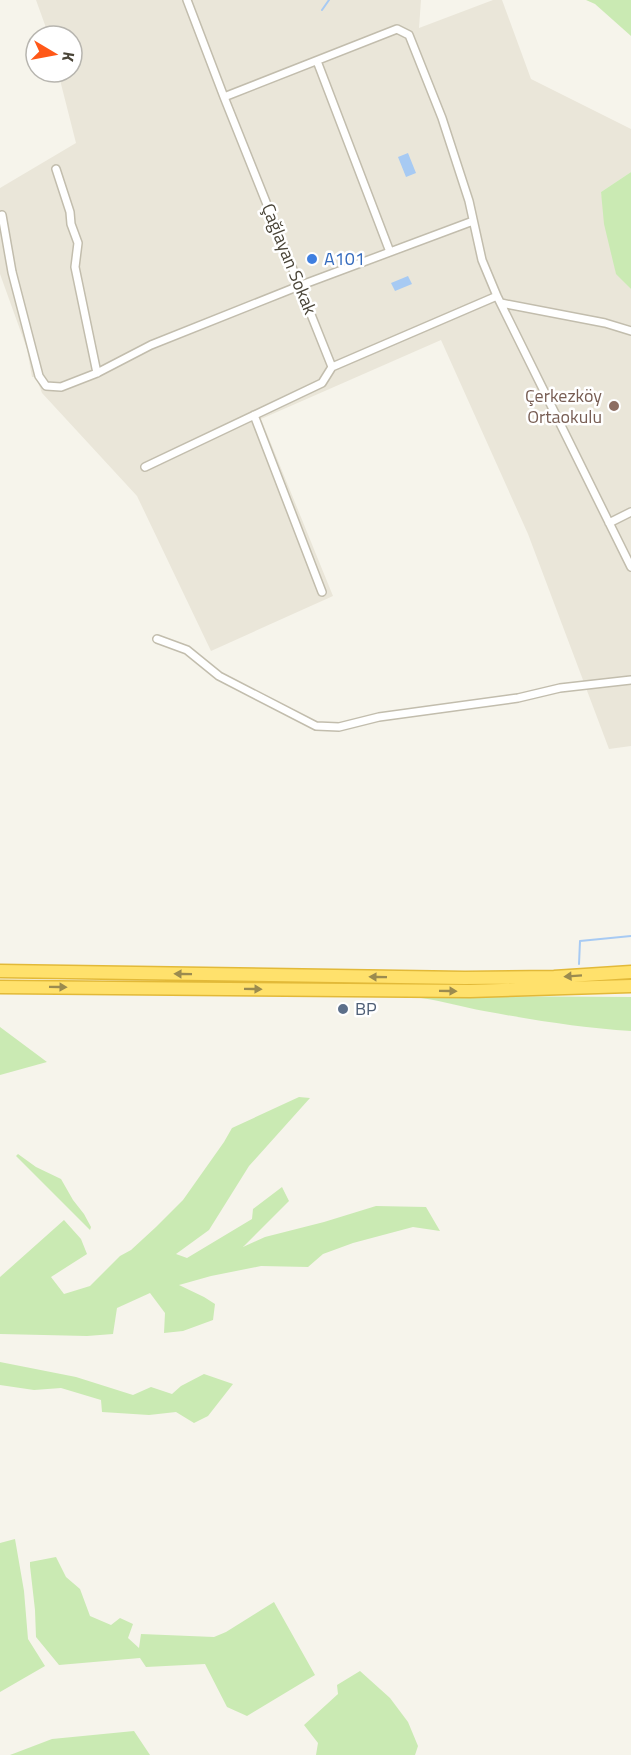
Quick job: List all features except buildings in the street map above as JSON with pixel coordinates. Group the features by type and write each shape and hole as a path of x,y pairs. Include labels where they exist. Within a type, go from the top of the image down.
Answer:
{"highway":[{"path":"0,971 465,978 554,977 631,972"},
{"path":"0,987 470,991 631,986"}],"street":[{"name":"Çağlayan Sokak","path":"187,0 332,368"},
{"path":"224,97 397,29 409,35 442,118 469,201 482,260 497,296 631,567"},
{"path":"317,61 390,252"},
{"path":"56,169 78,243 75,267 97,372"},
{"path":"2,215 12,272 39,376 46,386 62,387 151,345 299,286 473,221"},
{"path":"145,467 322,383 332,368 497,296"},
{"path":"501,303 605,323 631,332"},
{"path":"534,391 543,387"},
{"path":"254,415 322,592"},
{"path":"609,523 631,512"},
{"path":"158,639 187,650 219,676 316,726 339,727 379,717 518,698 560,687 631,681"}],"shaded area":[{"path":"36,0 421,0 419,28 493,0 502,0 531,79 631,129 631,172 601,192 616,273 631,289 631,746 609,749 528,534 441,340 261,419 333,596 211,651 137,496 42,393 36,377 32,377 27,349 0,274 0,188 76,143 61,84 84,84 84,24 45,24"}],"green space":[{"path":"586,0 631,0 631,36 595,4"},
{"path":"631,172 631,289 616,274 604,224 601,192"},
{"path":"444,996 631,997 631,1031 539,1020 421,998"},
{"path":"0,1027 47,1062 0,1075"},
{"path":"299,1097 310,1098 249,1166 209,1230 176,1254 187,1258 252,1219 253,1209 282,1187 289,1201 243,1247 265,1237 376,1206 426,1207 440,1231 413,1227 353,1243 323,1254 308,1267 261,1266 179,1285 215,1304 213,1320 183,1331 164,1333 165,1313 150,1293 117,1308 113,1334 87,1336 0,1334 0,1277 64,1220 81,1239 87,1254 51,1277 64,1294 90,1286 120,1256 131,1250 156,1227 183,1200 232,1128"},
{"path":"18,1154 36,1167 61,1179 84,1214 91,1227 90,1230 16,1156"},
{"path":"0,1362 76,1377 133,1395 151,1387 172,1394 181,1386 204,1374 233,1384 208,1416 194,1423 176,1412 149,1415 102,1412 101,1400 61,1388 34,1390 0,1385"},
{"path":"15,1539 24,1591 28,1639 45,1666 0,1692 0,1543"},
{"path":"56,1557 66,1577 80,1589 90,1616 111,1625 120,1618 133,1624 128,1638 139,1648 141,1634 214,1637 274,1602 315,1675 247,1716 227,1707 205,1664 146,1667 140,1658 59,1665 36,1637 30,1566 30,1562"},
{"path":"360,1671 390,1698 408,1722 418,1746 415,1755 316,1755 318,1743 304,1725 338,1694 337,1685"},
{"path":"134,1731 150,1755 10,1755 52,1739"}],"water":[{"path":"408,153 416,173 406,177 398,157"},
{"path":"408,276 412,284 395,291 391,283"}],"waterway":[{"path":"322,10 329,0"},
{"path":"579,964 580,941 631,936"}],"place":[{"name":"A101","path":"312,259"},
{"name":"Çerkezköy Ortaokulu","path":"614,406"},
{"name":"BP","path":"343,1009"}]}
